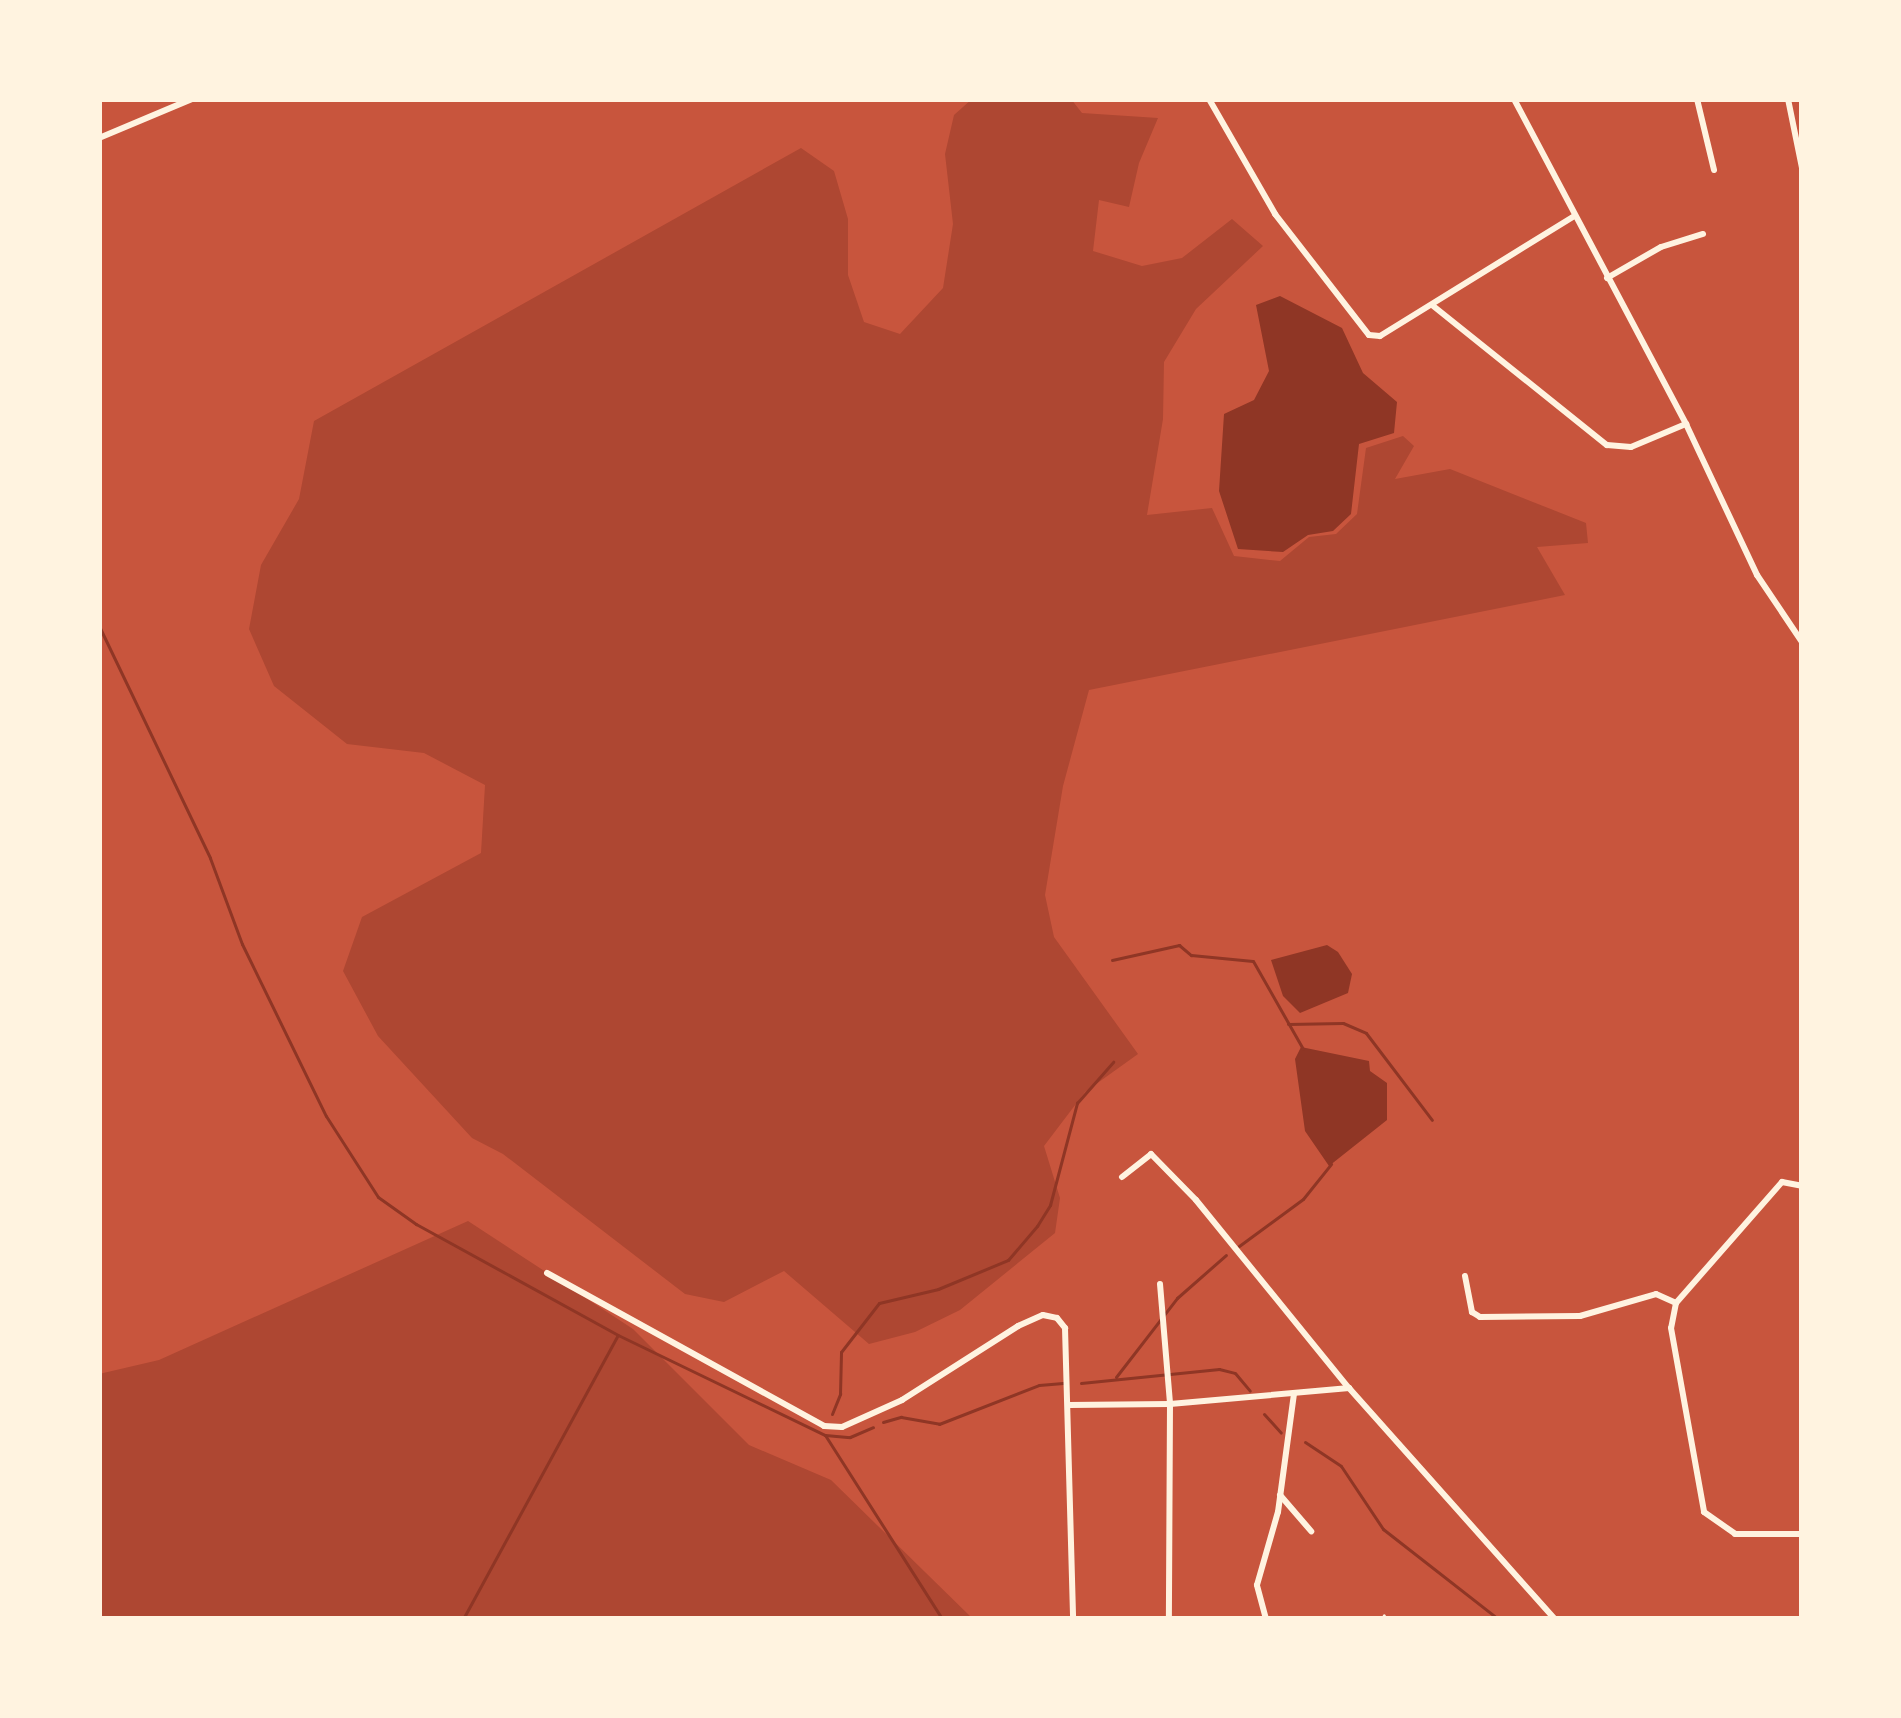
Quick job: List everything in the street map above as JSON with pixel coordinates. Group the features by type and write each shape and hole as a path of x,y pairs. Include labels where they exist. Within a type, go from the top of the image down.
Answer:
{"street":[{"path":"99,138 192,99"},
{"path":"1209,99 1276,214 1359,326 1380,336 1574,216"},
{"path":"1514,99 1686,424 1757,575 1802,642"},
{"path":"1697,99 1714,170"},
{"path":"1788,99 1802,168"},
{"path":"1607,278 1661,247 1703,234"},
{"path":"1430,304 1607,445 1630,447 1686,424"},
{"path":"1122,1177 1150,1154 1196,1199 1349,1388 1555,1619"},
{"path":"1802,1186 1781,1182 1676,1303 1671,1328 1704,1511 1735,1534 1802,1534"},
{"path":"547,1274 824,1426 854,1424 1042,1315 1057,1318 1065,1328 1073,1619"},
{"path":"1465,1276 1471,1309 1480,1317 1580,1316 1656,1294 1676,1303"},
{"path":"1160,1284 1170,1404 1169,1619"},
{"path":"1069,1405 1170,1404 1349,1388"},
{"path":"1266,1619 1257,1585 1280,1496 1294,1394"},
{"path":"1280,1496 1311,1531"}],"shaded area":[{"path":"972,99 1071,99 1082,113 1158,118 1139,163 1129,207 1099,200 1093,251 1142,266 1182,258 1232,219 1263,246 1196,309 1164,362 1163,419 1147,515 1212,508 1234,556 1280,561 1309,537 1336,534 1357,514 1366,448 1403,436 1414,446 1395,479 1450,469 1586,523 1588,543 1537,547 1565,595 1089,690 1063,786 1045,895 1054,937 1138,1054 1085,1092 1044,1146 1060,1198 1055,1233 960,1310 915,1332 869,1344 784,1271 724,1302 685,1294 503,1154 472,1138 378,1036 343,971 362,917 481,853 485,785 424,753 347,744 274,686 249,629 261,565 299,499 314,421 801,148 834,171 848,219 848,275 864,322 900,334 943,288 953,224 945,154 954,115"},
{"path":"1280,296 1342,328 1363,373 1397,402 1394,433 1359,444 1351,514 1333,531 1308,535 1283,552 1238,549 1219,491 1224,414 1254,400 1269,371 1256,305"},
{"path":"1327,945 1338,952 1352,974 1348,993 1300,1013 1283,996 1271,960"},
{"path":"1301,1047 1369,1061 1370,1071 1387,1083 1387,1120 1329,1166 1305,1131 1295,1059"},
{"path":"468,1221 633,1329 749,1445 831,1480 973,1619 99,1619 99,1374 159,1360"}],"waterway":[{"path":"99,626 210,858 242,944 326,1116 378,1197 416,1224 618,1335 825,1435 942,1619"},
{"path":"1112,960 1179,945 1191,955 1253,961 1303,1049"},
{"path":"1288,1024 1343,1023 1366,1033 1432,1120"},
{"path":"832,1414 840,1394 841,1352 879,1303 938,1289 1008,1260 1037,1226 1050,1205 1077,1103 1113,1062"},
{"path":"1239,1246 1303,1199 1331,1164"},
{"path":"1116,1377 1177,1298 1226,1255"},
{"path":"463,1619 617,1336"},
{"path":"1081,1383 1219,1369 1235,1373 1250,1391"},
{"path":"883,1422 901,1417 939,1424 1039,1385 1063,1383"},
{"path":"1264,1414 1281,1433"},
{"path":"825,1435 850,1437 873,1427"},
{"path":"1305,1442 1341,1466 1383,1529 1498,1619"}]}
